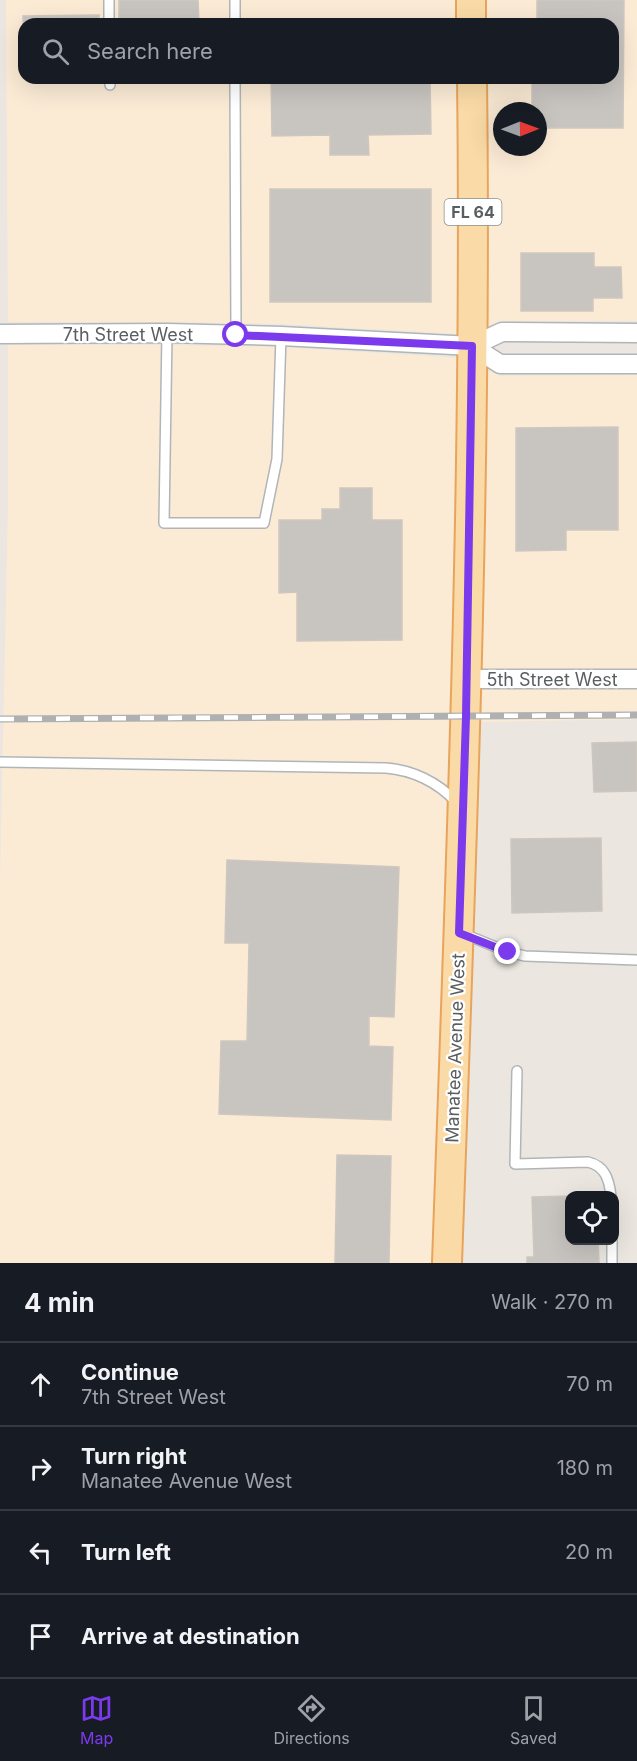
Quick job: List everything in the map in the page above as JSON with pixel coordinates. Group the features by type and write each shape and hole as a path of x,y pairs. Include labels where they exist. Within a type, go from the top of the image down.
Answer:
{"main road":[{"path":"471,0 471,18"},
{"name":"Manatee Avenue West","path":"447,1263 467,679 472,346 472,84"}],"street":[{"name":"7th Street West","path":"0,334 167,333 281,336 472,346 502,332 637,333"},
{"name":"7th Street West","path":"472,346 500,364 637,364"},
{"name":"5th Street West","path":"467,679 637,679"}],"lane":[{"path":"109,0 109,18"},
{"path":"235,0 235,18"},
{"path":"235,84 236,335"},
{"path":"167,333 164,523 264,523 277,459 281,336"},
{"path":"0,762 393,768 429,780 443,789 463,811"},
{"path":"459,933 508,952 525,956 637,960"},
{"path":"517,1071 515,1164 588,1162 596,1164 606,1175 609,1191"},
{"path":"612,1245 612,1263"}],"shaded area":[{"path":"6,0 458,0 458,18 18,18 18,84 459,84 459,334 281,324 8,322"},
{"path":"484,0 637,0 637,321 502,321 484,327 485,84 619,84 619,18 484,18"},
{"path":"8,345 280,347 459,358 453,717 434,1263 0,1263 0,885 8,505"},
{"path":"484,368 500,376 637,375 637,719 479,722"}],"building":[{"path":"119,0 198,0 199,18 119,18"},
{"path":"537,0 624,0 623,128 547,128 547,102 532,102 532,84 619,84 619,18 537,18"},
{"path":"99,15 99,18 23,18 23,16"},
{"path":"271,84 430,84 431,134 368,135 369,155 330,155 330,135 272,136"},
{"path":"270,189 431,189 431,302 270,302"},
{"path":"521,253 594,253 594,267 621,267 622,298 593,298 593,311 521,311"},
{"path":"618,427 618,530 566,530 566,550 516,551 516,428"},
{"path":"340,488 372,488 372,520 402,520 402,640 297,641 297,592 279,593 279,520 322,520 322,509 340,509"},
{"path":"637,742 637,791 594,792 592,743"},
{"path":"601,838 602,911 512,913 511,839"},
{"path":"227,860 399,867 394,1017 369,1016 369,1046 393,1047 391,1120 219,1114 221,1041 247,1041 249,943 225,943"},
{"path":"337,1155 391,1156 389,1263 335,1263"},
{"path":"565,1196 565,1245 598,1245 599,1263 527,1263 527,1257 534,1257 532,1197"}],"railway":[{"path":"0,719 637,715"}],"route":[{"path":"236,335 472,346 466,717 459,933 508,952"}]}
